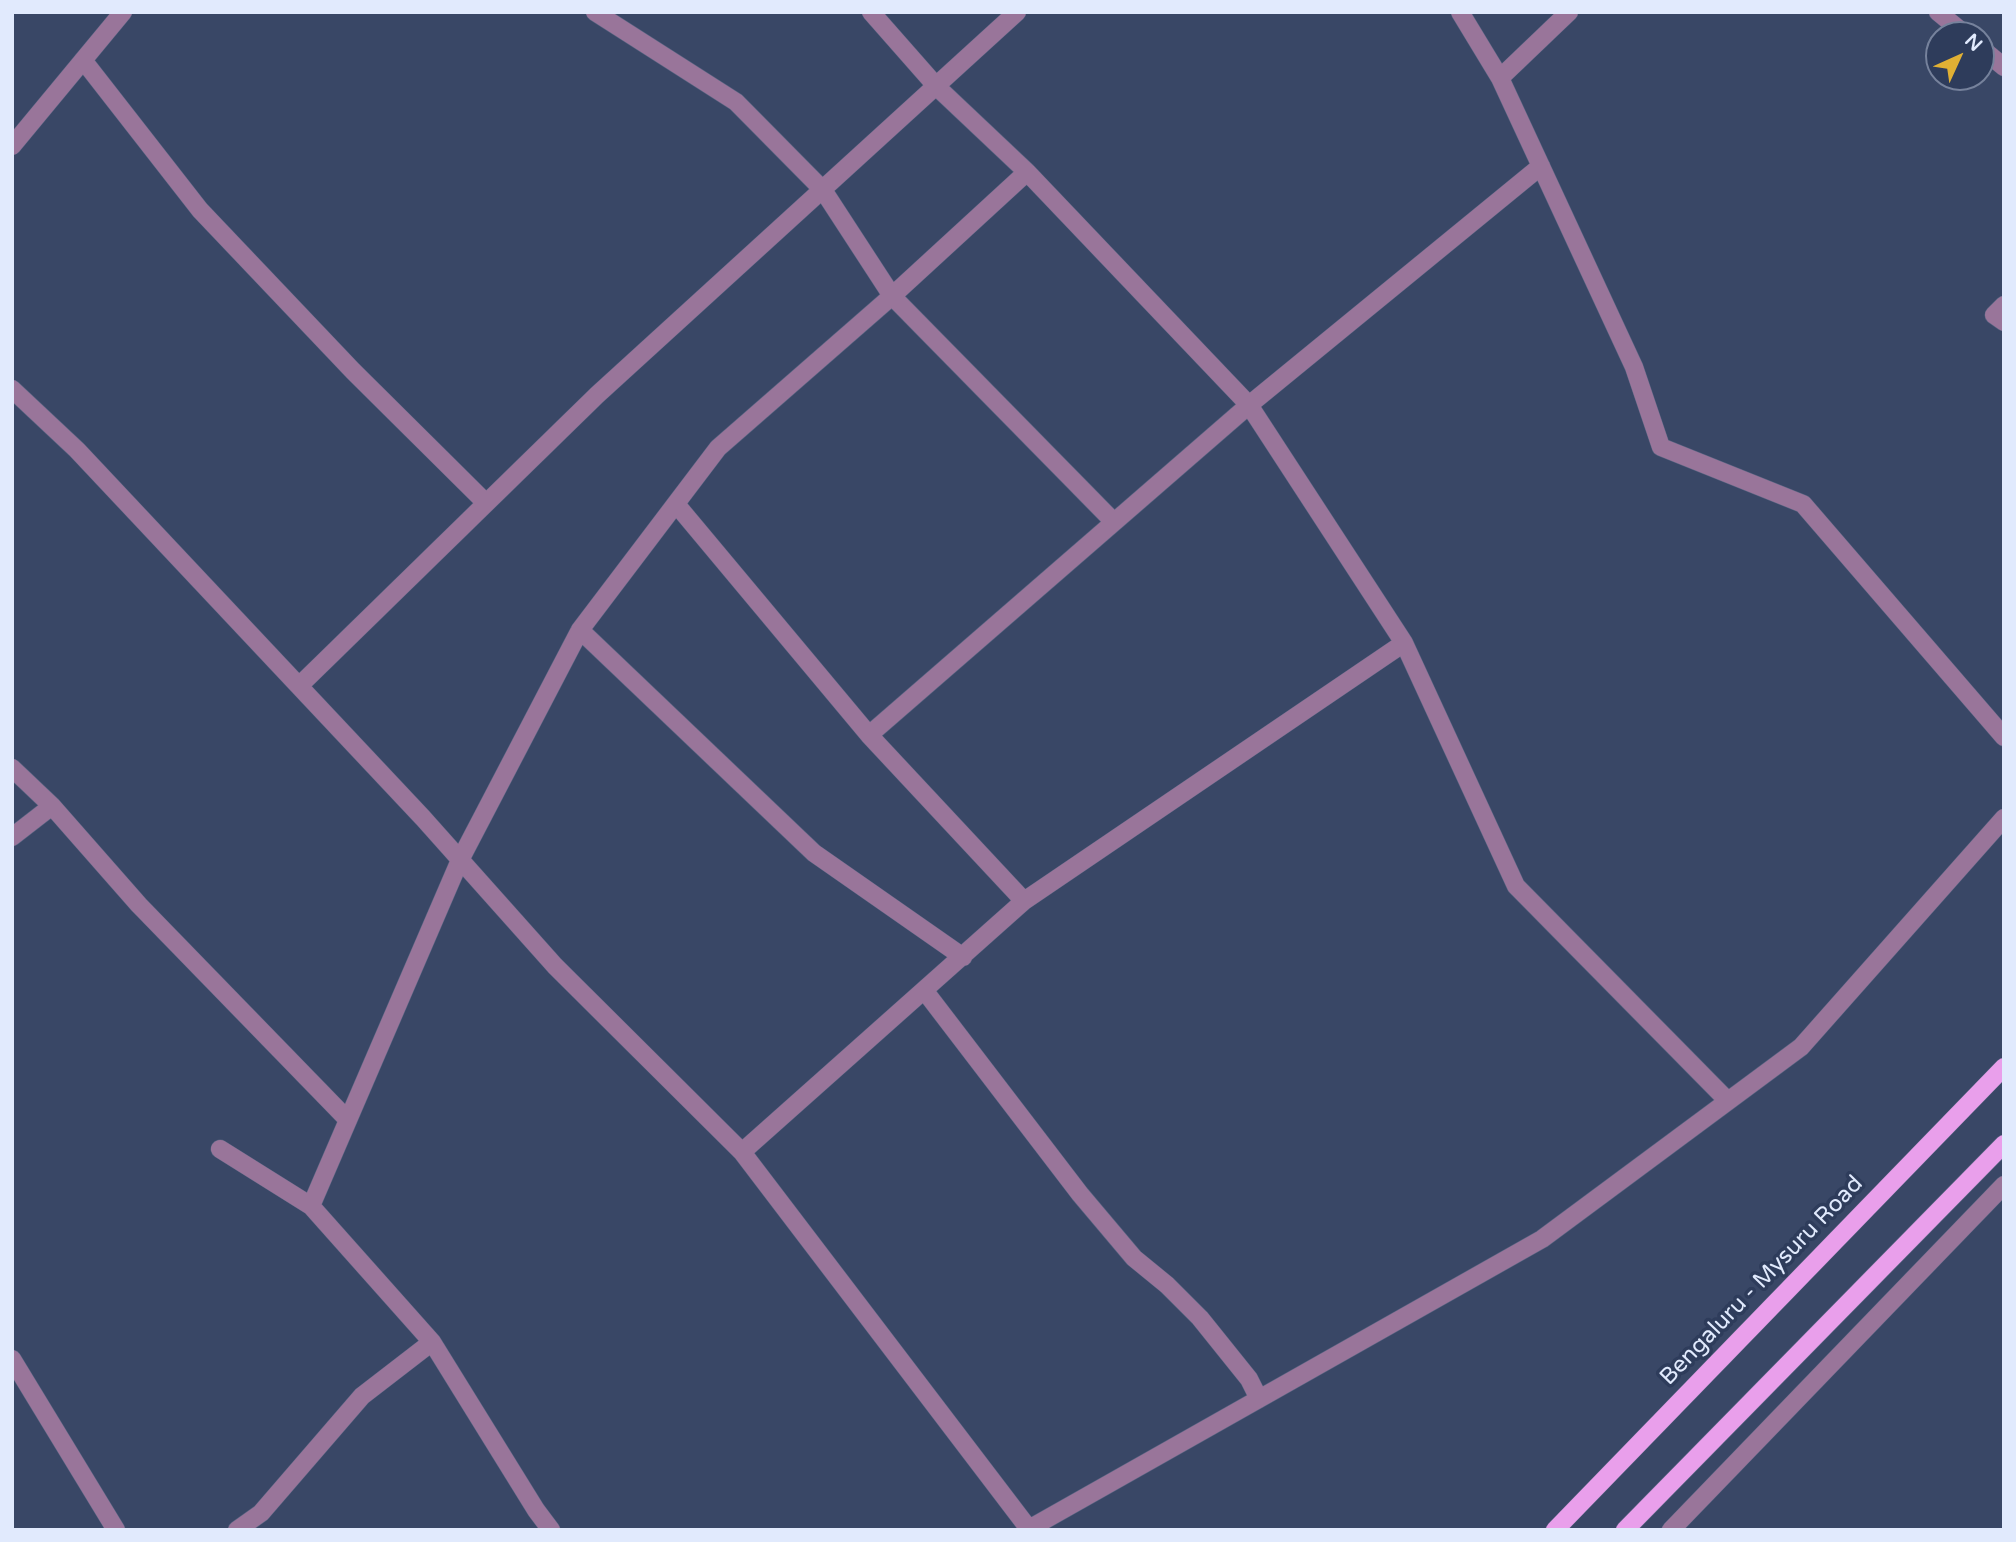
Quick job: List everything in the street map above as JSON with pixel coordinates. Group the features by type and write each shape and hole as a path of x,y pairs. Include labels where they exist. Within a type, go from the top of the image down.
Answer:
{"main road":[{"name":"Bengaluru - Mysuru Road","path":"1555,1530 2004,1067"},
{"path":"1625,1530 2004,1144"}],"street":[{"path":"12,146 123,12"},
{"path":"595,12 736,102 823,190 892,296 1114,522"},
{"path":"871,12 937,87 1027,172 1249,405 1404,643 1516,886 1728,1101"},
{"path":"299,686 597,395 1017,12"},
{"path":"1460,12 1500,78 1634,367 1661,447 1803,504 2004,737"},
{"path":"1500,78 1569,12"},
{"path":"83,60 200,210 353,371 486,503"},
{"path":"869,735 1249,405 1541,166"},
{"path":"311,1206 460,860 580,630 718,448 892,296 1027,172"},
{"path":"2004,305 1994,315 2004,322"},
{"path":"12,389 77,450 299,686 555,965 742,1153 1028,1529 1542,1239 1801,1047 2004,818"},
{"path":"676,504 869,735 1024,901"},
{"path":"580,630 814,853 963,957"},
{"path":"742,1153 1024,901 1404,643"},
{"path":"12,768 52,806 139,905 348,1120"},
{"path":"12,837 52,806"},
{"path":"924,990 1080,1194 1134,1258 1167,1285 1200,1318 1249,1379 1259,1399"},
{"path":"220,1149 311,1206 432,1342 551,1530"},
{"path":"1671,1530 2004,1185"},
{"path":"237,1530 261,1513 362,1396 432,1342"},
{"path":"12,1359 116,1530"}]}
